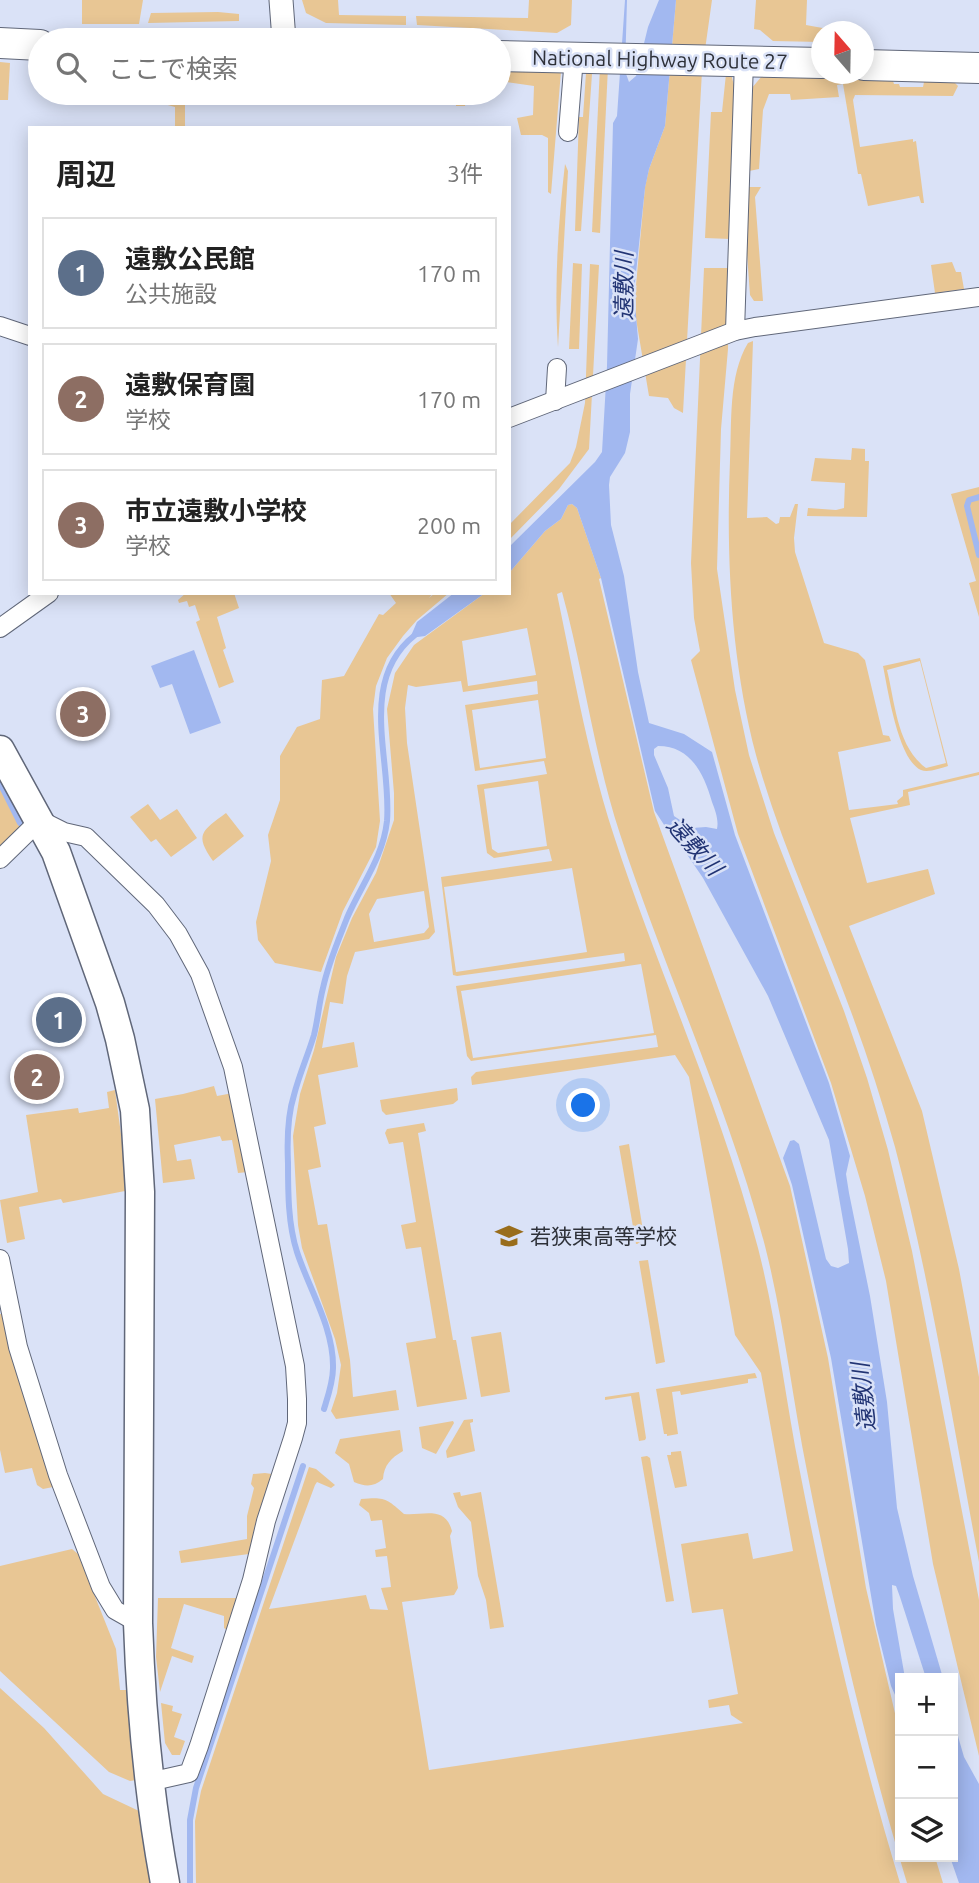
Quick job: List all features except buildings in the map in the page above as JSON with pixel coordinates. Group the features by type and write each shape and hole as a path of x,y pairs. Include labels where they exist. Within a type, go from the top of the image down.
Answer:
{"highway":[{"path":"0,43 28,44"},
{"name":"National Highway Route 27","path":"511,55 811,63"},
{"path":"874,65 979,68"}],"main road":[{"path":"0,750 56,852 99,968 120,1039 135,1111 141,1192 138,1623 149,1782 165,1883"}],"street":[{"path":"281,0 283,28"},
{"path":"568,132 580,57"},
{"path":"729,333 735,61"},
{"path":"511,417 729,333 755,327 979,297"},
{"path":"0,326 28,335"},
{"path":"557,368 562,398"},
{"path":"0,628 46,595"},
{"path":"0,859 40,820 64,832 86,837 156,905 178,934 200,974 233,1067 295,1366 297,1423 266,1521 252,1580 189,1773 149,1782"},
{"path":"0,1259 18,1347 58,1475 101,1587 115,1610 138,1623"}],"shaded area":[{"path":"82,0 143,0 139,24 82,24"},
{"path":"302,0 338,0 339,15 406,16 406,25 326,23 306,13"},
{"path":"529,0 572,0 571,25 557,33 511,30 511,28 417,25 416,16 528,18"},
{"path":"676,0 712,0 702,71 683,413 674,408 668,398 649,396 634,307 645,187 665,126"},
{"path":"756,0 807,0 806,25 811,26 811,42 773,41 760,30 754,29"},
{"path":"151,13 239,14 239,21 148,23"},
{"path":"0,62 10,63 8,100 0,100"},
{"path":"600,67 608,67 600,233 592,232"},
{"path":"511,69 561,71 551,194 548,192 548,138 542,135 521,135 517,118 533,115 534,86 511,83"},
{"path":"586,73 592,74 581,231 575,231 579,117 583,117"},
{"path":"726,74 731,74 735,89 730,239 705,238 711,112 722,112"},
{"path":"762,76 811,78 811,84 843,84 837,85 839,97 791,100 790,94 769,94 763,110 759,169 749,171 751,89"},
{"path":"874,80 893,81 900,87 923,87 924,82 954,82 958,86 953,96 855,95 853,100 860,147 913,139 913,142 916,141 924,203 921,203 919,196 868,206 861,174 858,174 843,84 874,84"},
{"path":"168,105 185,105 185,126 175,126 175,107"},
{"path":"565,164 568,171 558,347 557,256"},
{"path":"747,187 761,187 755,197 763,301 754,301 750,295 745,226"},
{"path":"952,262 956,272 961,272 964,289 935,293 931,265"},
{"path":"573,263 582,264 579,349 569,349"},
{"path":"590,264 599,265 589,449 559,489 511,538 511,523 570,463 585,403"},
{"path":"704,268 729,268 728,349 721,429 717,569 735,690 749,755 774,833 844,1011 867,1078 888,1150 912,1251 979,1600 979,1756 933,1564 886,1281 865,1196 831,1083 738,834 691,660 700,651 694,618 691,563"},
{"path":"753,341 747,518 767,517 776,524 779,523 780,517 790,517 795,504 798,504 795,552 824,643 858,653 865,660 883,735 889,736 891,741 838,752 849,810 898,804 903,790 979,772 979,775 908,792 910,805 850,818 867,883 928,869 935,894 849,926 922,1111 959,1269 979,1377 979,1562 931,1302 895,1147 856,1026 776,819 756,755 741,683 730,571 731,415 737,370 748,343"},
{"path":"852,448 865,449 865,461 869,461 867,517 807,516 808,508 844,508 845,483 811,481 815,458 851,460"},
{"path":"979,487 979,617 969,583 976,581 951,494"},
{"path":"572,504 577,508 601,578 599,579 654,812 790,1186 828,1358 866,1588 895,1713 895,1841 864,1730 828,1575 765,1246 715,1090 620,834 603,774 562,592 557,594 582,716 605,806 632,888 726,1144 758,1248 821,1576 857,1730 900,1883 196,1883 195,1821 201,1791 309,1467 316,1469 335,1485 331,1488 317,1482 315,1485 269,1609 366,1595 370,1609 388,1610 381,1588 391,1587 387,1556 376,1557 375,1550 386,1548 382,1520 371,1521 369,1513 359,1505 361,1499 385,1500 404,1514 439,1515 449,1523 458,1588 454,1595 402,1602 429,1770 743,1723 731,1715 729,1705 709,1708 708,1700 738,1694 723,1609 692,1613 681,1544 748,1533 753,1559 793,1551 761,1373 735,1335 689,1077 675,1055 472,1085 471,1077 476,1072 658,1047 656,1035 471,1061 467,1056 456,986 625,961 624,953 453,975 441,877 552,861 549,849 494,858 487,853 477,785 547,774 544,761 475,771 465,705 538,694 537,681 463,692 461,681 416,687 408,685 405,708 407,743 435,932 429,939 355,952 347,976 343,1004 330,1002 322,1048 354,1042 358,1067 318,1075 326,1124 314,1127 321,1167 308,1170 318,1225 327,1224 350,1360 353,1397 396,1390 399,1410 336,1419 331,1411 341,1365 335,1339 302,1248 298,1225 293,1136 300,1094 314,1050 336,957 352,918 376,873 394,820 387,709 395,673 414,645 482,595 511,595 511,571 545,531 561,519 568,505","holes":["527,628 536,675 468,686 462,641","538,700 546,758 480,768 472,710","538,781 547,846 498,853 492,849 484,789","572,868 587,952 456,972 444,887","424,891 429,927 424,933 374,942 369,914 377,899","641,964 654,1033 473,1058 461,991"]},
{"path":"184,595 235,595 239,608 217,617 226,648 223,650 234,682 219,688 196,622 200,620 195,605 189,607 187,601 179,603 178,600"},
{"path":"390,595 431,595 429,598 433,595 447,595 403,636 387,658 376,686 373,709 380,821 376,847 343,911 321,972 275,963 258,940 256,922 271,861 268,835 280,800 280,756 297,727 320,719 322,680 344,676 379,614 383,615 396,603"},
{"path":"920,658 948,766 924,771 913,764 895,723 883,666","holes":["920,661 946,763 926,768 909,748 899,723 887,670"]},
{"path":"0,786 22,826 0,848"},
{"path":"148,804 160,820 177,809 197,838 171,857 156,839 151,842 130,817"},
{"path":"226,813 244,836 213,861 204,845 203,834"},
{"path":"214,1086 217,1096 233,1093 248,1172 238,1173 232,1140 222,1141 220,1136 174,1145 177,1161 191,1159 195,1179 163,1183 155,1099"},
{"path":"457,1088 458,1100 453,1104 386,1115 382,1111 380,1100"},
{"path":"115,1090 123,1149 125,1191 63,1203 61,1199 19,1207 25,1239 7,1243 0,1200 38,1192 26,1115 78,1108 79,1113 109,1108 107,1092"},
{"path":"424,1123 426,1131 418,1133 453,1340 456,1340 467,1399 417,1407 406,1343 436,1338 421,1247 406,1249 401,1225 416,1222 403,1142 389,1144 385,1133 387,1129"},
{"path":"629,1144 645,1243 636,1244 619,1146"},
{"path":"648,1260 665,1362 656,1364 639,1261"},
{"path":"0,1314 53,1487 43,1489 37,1485 32,1468 5,1473 0,1450"},
{"path":"501,1332 510,1392 481,1397 471,1337"},
{"path":"755,1373 757,1378 748,1379 748,1383 681,1395 680,1391 672,1392 678,1434 664,1434 656,1389"},
{"path":"639,1392 646,1438 639,1441 631,1396 605,1400 605,1397"},
{"path":"473,1419 470,1423 475,1451 447,1458 446,1451 464,1420"},
{"path":"453,1421 436,1454 422,1448 419,1427"},
{"path":"400,1430 403,1451 389,1462 383,1479 369,1485 354,1482 349,1464 335,1453 340,1439"},
{"path":"681,1451 687,1486 675,1488 667,1455"},
{"path":"641,1457 650,1458 674,1601 666,1602"},
{"path":"253,1474 272,1474 249,1554 181,1563 179,1551 247,1539 247,1516 254,1488 251,1484"},
{"path":"460,1492 461,1496 481,1492 504,1627 490,1629 486,1600 478,1576 471,1522 458,1507 453,1493"},
{"path":"72,1549 78,1554 116,1649 120,1690 128,1690 137,1780 130,1781 109,1772 0,1671 0,1566"},
{"path":"158,1598 237,1598 227,1630 224,1628 224,1616 184,1604 171,1648 194,1656 192,1663 172,1656 160,1692 156,1657"},
{"path":"0,1688 44,1728 103,1794 139,1811 156,1883 0,1883"},
{"path":"161,1703 173,1706 172,1711 182,1714 174,1737 185,1741 180,1755 172,1755 165,1743"},
{"path":"901,1862 937,1862 943,1883 907,1883"}],"water":[{"name":"遠敷川","path":"625,0 625,71 629,82 636,76 648,27 659,0 676,0 665,126 645,188 634,292 638,339 630,394 630,432 625,453 610,477 611,525 624,576 638,672 649,723 684,734 712,752 735,835 829,1083 850,1156 846,1174 887,1402 897,1508 913,1576 942,1673 924,1673 896,1586 892,1585 893,1609 904,1673 895,1673 895,1695 876,1625 831,1358 792,1185 783,1158 790,1141 794,1140 799,1144 826,1259 831,1266 838,1268 849,1263 829,1140 768,996 703,878 655,811 601,578 577,508 572,504 568,505 561,519 545,531 511,571 511,545 602,452 607,366 613,123 617,116","holes":["658,746 669,747 687,756 700,772 709,792 717,829 692,828 674,816 668,788 654,749"]},
{"path":"451,595 482,595 425,636 410,638 417,622"},
{"path":"194,650 221,723 190,734 172,684 160,688 151,666"},
{"path":"958,1736 964,1757 979,1784 979,1883 959,1883 952,1862 958,1862"}],"waterway":[{"path":"979,497 969,500 967,506 979,555"},
{"path":"324,1409 332,1378 332,1353 325,1323 297,1252 292,1230 288,1185 289,1120 296,1088 314,1035 330,961 385,834 387,797 381,722 382,698 387,675 397,654 415,635"},
{"path":"0,783 20,823"},
{"path":"190,1883 190,1820 196,1788 303,1466"}],"place":[{"name":"市立遠敷小学校","path":"83,714"},
{"name":"遠敷公民館","path":"59,1020"},
{"name":"遠敷保育園","path":"37,1077"},
{"name":"若狭東高等学校","path":"509,1236"}]}
